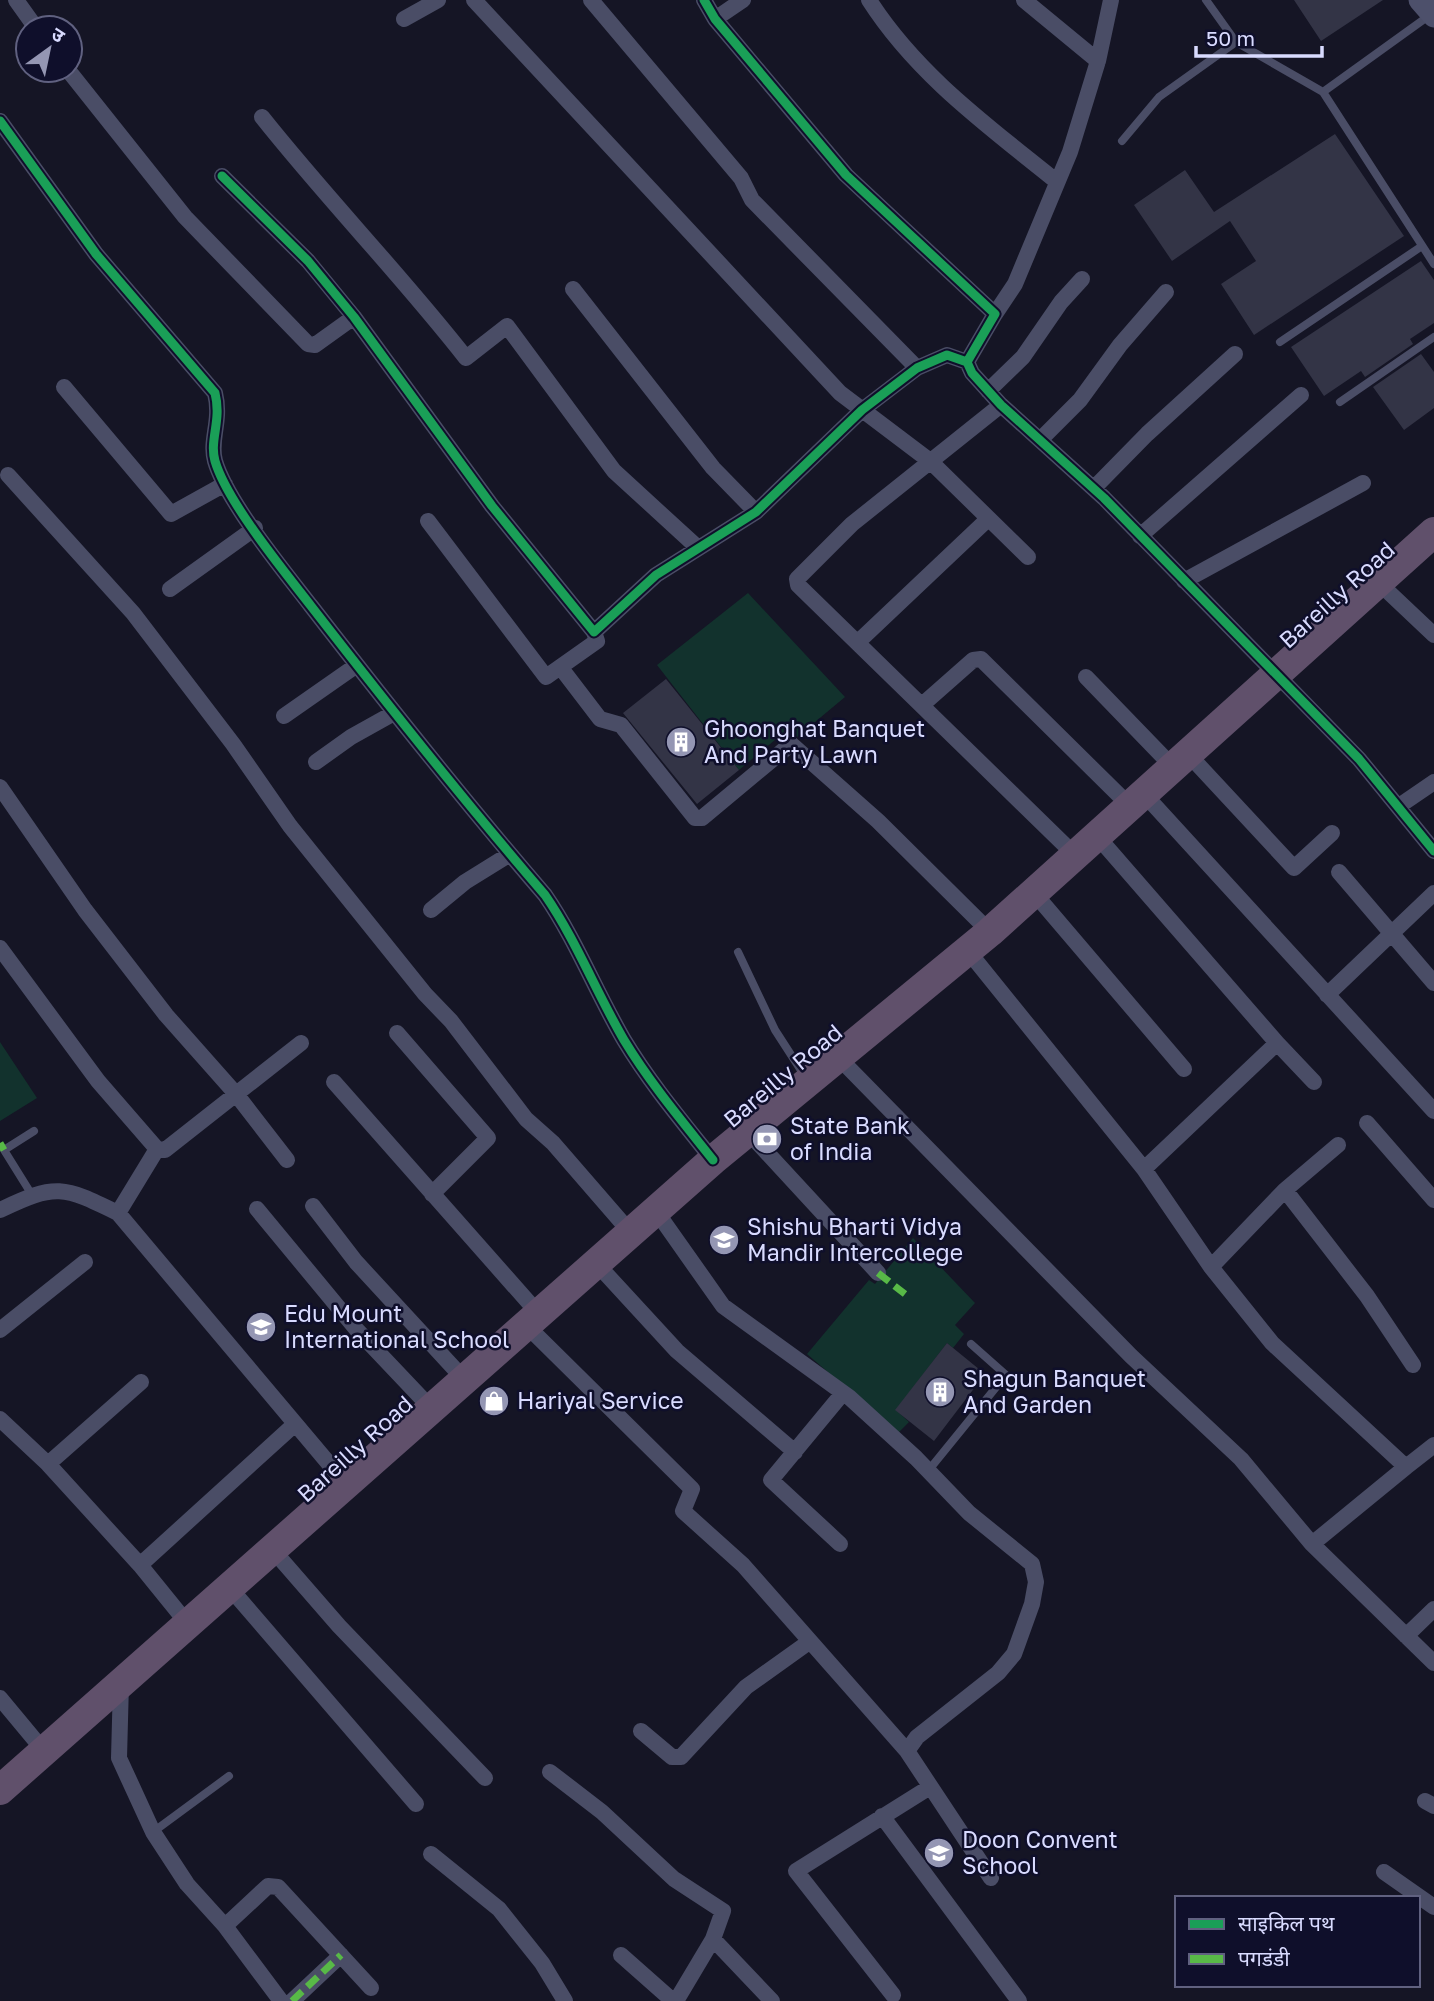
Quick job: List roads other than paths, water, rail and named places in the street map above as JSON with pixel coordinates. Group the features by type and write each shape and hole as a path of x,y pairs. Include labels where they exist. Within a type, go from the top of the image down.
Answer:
{"highway":[{"name":"Bareilly Road","path":"0,1790 430,1407 713,1160 1034,893 1433,535"}],"street":[{"path":"404,19 438,0"},
{"path":"474,0 840,393 930,461 1028,557"},
{"path":"591,0 741,178 751,200 917,368"},
{"path":"704,0 715,19 846,175 995,314"},
{"path":"715,19 743,0"},
{"path":"869,0 915,62 958,102 1056,181"},
{"path":"1024,0 1098,61"},
{"path":"967,362 1015,284 1070,152 1098,61 1111,0"},
{"path":"79,84 184,217 308,344 315,345 354,317"},
{"path":"262,117 319,189 415,293 467,358 507,326 614,471 697,547"},
{"path":"0,121 96,254 215,393 219,411 213,452 225,484 394,713 567,927 597,992 626,1043 713,1160"},
{"path":"222,176 308,261 354,317 492,506 594,632 597,641 549,676 543,675 428,521"},
{"path":"988,391 1023,357 1061,302 1082,279"},
{"path":"573,289 713,468 756,512"},
{"path":"1040,440 1080,400 1120,345 1166,292"},
{"path":"1094,488 1147,433 1235,354"},
{"path":"594,632 656,575 756,512 862,410 917,368 947,355 967,362 972,373 1001,405 1094,488 1359,759 1434,851"},
{"path":"64,387 171,514 225,484"},
{"path":"1140,536 1301,396"},
{"path":"1001,405 852,524 797,579 799,585 922,705 1087,846 1314,1082"},
{"path":"8,475 133,613 233,744 290,826 425,994 452,1021 526,1119 553,1143 631,1233"},
{"path":"1184,581 1363,483"},
{"path":"858,642 988,519"},
{"path":"170,589 255,528"},
{"path":"1379,583 1434,635"},
{"path":"922,705 972,660 981,659 1137,800 1327,995 1434,1111"},
{"path":"284,716 357,665"},
{"path":"561,668 600,719 621,724 695,818 702,818 792,744 878,821 979,941 1211,1266 1272,1343 1406,1467"},
{"path":"1086,677 1182,762 1294,868 1332,833"},
{"path":"316,762 351,737 394,713"},
{"path":"1399,806 1434,782"},
{"path":"0,787 85,910 166,1015 236,1094 287,1160"},
{"path":"431,910 465,882 510,854"},
{"path":"1339,872 1434,983"},
{"path":"1034,893 1184,1069"},
{"path":"1327,995 1434,893"},
{"path":"0,948 98,1081 157,1149 165,1150 301,1043"},
{"path":"397,1033 487,1133 488,1138 432,1194"},
{"path":"1144,1170 1277,1043"},
{"path":"837,1056 1131,1356 1241,1459 1312,1544 1434,1663"},
{"path":"334,1082 432,1194 531,1318 692,1489 683,1511 743,1565 907,1751 991,1878"},
{"path":"1367,1123 1434,1200"},
{"path":"748,1132 878,1273"},
{"path":"1211,1266 1285,1190 1338,1145"},
{"path":"118,1213 157,1149"},
{"path":"0,1210 32,1195 66,1190 118,1213 346,1484"},
{"path":"1285,1190 1367,1296 1413,1365"},
{"path":"313,1206 356,1262 463,1378"},
{"path":"257,1209 357,1330 430,1407"},
{"path":"656,1211 723,1306 843,1393 928,1471 969,1513 1031,1564 1036,1582 1014,1654 998,1673 917,1737 907,1751"},
{"path":"0,1330 85,1262"},
{"path":"596,1263 677,1351 794,1452"},
{"path":"48,1464 141,1382"},
{"path":"840,1544 771,1480 843,1393"},
{"path":"0,1419 48,1464 140,1565 187,1623"},
{"path":"140,1565 295,1424"},
{"path":"1312,1544 1434,1445"},
{"path":"272,1549 339,1626 485,1778"},
{"path":"229,1587 416,1804"},
{"path":"1406,1636 1434,1609"},
{"path":"641,1731 672,1757 681,1756 746,1687 809,1642"},
{"path":"121,1681 120,1758 153,1832 187,1884 225,1926 281,2001"},
{"path":"0,1698 44,1751"},
{"path":"551,1772 602,1812 674,1879 723,1911 713,1939 674,2001 621,1955"},
{"path":"892,1995 796,1871 930,1787"},
{"path":"882,1816 1019,2001"},
{"path":"431,1854 499,1909 542,1963 565,2001"},
{"path":"1384,1872 1419,1896"},
{"path":"225,1926 268,1886 278,1886 371,1988"},
{"path":"713,1939 772,2001"},
{"path":"292,2001 341,1955"}],"lane":[{"path":"1206,0 1236,41 1323,93 1434,264"},
{"path":"1323,93 1428,10"},
{"path":"1122,141 1159,97 1236,41"},
{"path":"1280,342 1422,246"},
{"path":"1340,402 1434,337"},
{"path":"738,952 775,1031 808,1080"},
{"path":"32,1195 4,1150 34,1131"},
{"path":"928,1471 1006,1375 971,1344"},
{"path":"153,1832 229,1776"}],"place":[{"name":"Ghoonghat Banquet And Party Lawn","path":"681,742"},
{"name":"State Bank of India","path":"767,1139"},
{"name":"Shishu Bharti Vidya Mandir Intercollege","path":"724,1240"},
{"name":"Edu Mount International School","path":"261,1327"},
{"name":"Shagun Banquet And Garden","path":"940,1392"},
{"name":"Hariyal Service","path":"494,1401"},
{"name":"Doon Convent School","path":"939,1853"}]}
